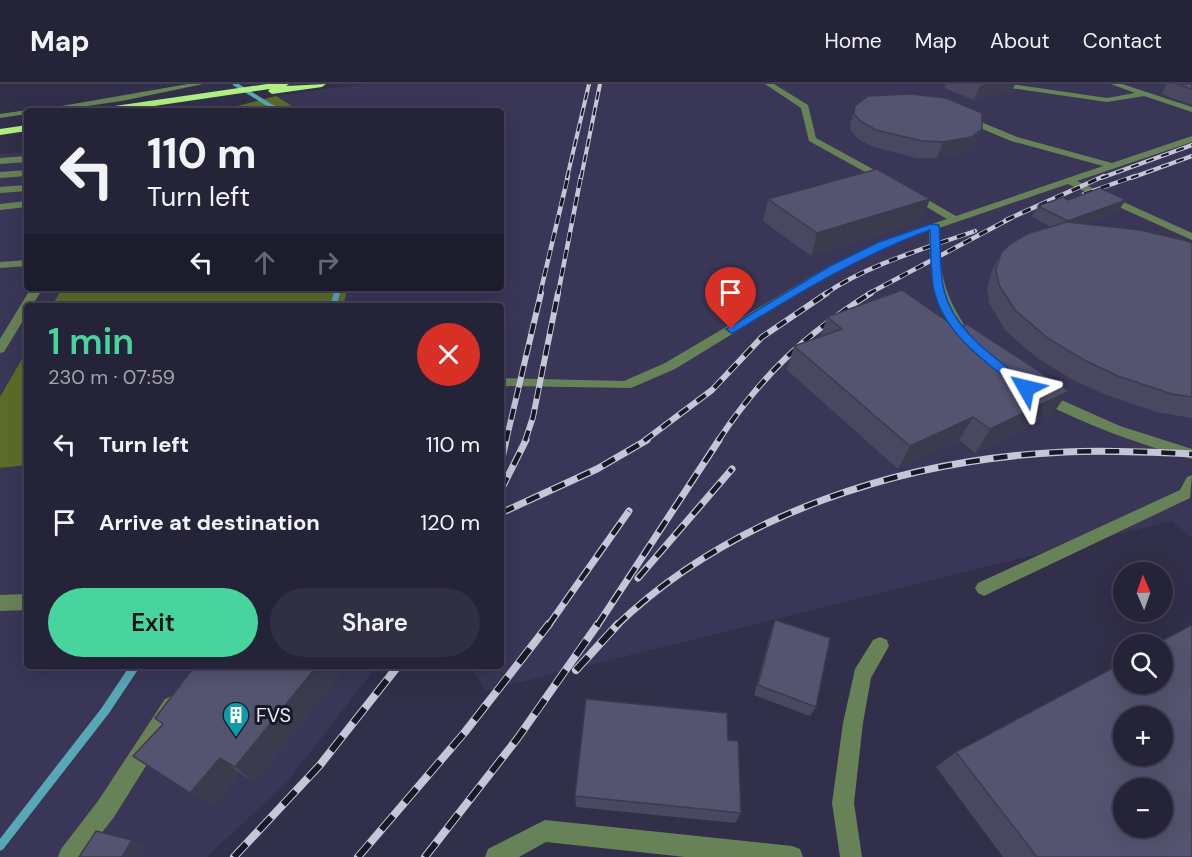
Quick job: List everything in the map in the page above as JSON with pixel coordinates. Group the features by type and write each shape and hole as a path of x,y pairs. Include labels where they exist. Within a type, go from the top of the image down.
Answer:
{"highway":[{"path":"264,90 285,84"},
{"path":"124,108 322,84"},
{"path":"156,108 232,94"},
{"path":"0,126 24,122"},
{"path":"0,132 24,128"}],"street":[{"path":"58,108 122,99 199,84"},
{"path":"769,84 805,107 812,139 894,185"},
{"path":"1115,84 1192,110"},
{"path":"1013,86 1107,100 1145,94"},
{"path":"0,116 24,112"},
{"path":"958,115 1014,139 1113,166"},
{"path":"504,382 626,385 670,366 833,268 882,244 1192,139"},
{"path":"0,162 24,159"},
{"path":"0,175 24,173"},
{"path":"1069,181 1192,237"},
{"path":"0,190 24,188"},
{"path":"904,190 955,219"},
{"path":"0,207 24,204"},
{"path":"934,225 938,283 945,307 957,327 981,353"},
{"path":"2,267 24,263"},
{"path":"0,349 24,309"},
{"path":"1026,388 1098,424 1150,443 1192,454"},
{"path":"984,588 1190,493"},
{"path":"0,603 24,602"},
{"path":"851,857 843,803 853,723 862,676 880,646"},
{"path":"69,857 106,809 186,685"},
{"path":"496,857 545,831 792,857"}],"shaded area":[{"path":"364,84 1192,84 1192,538 1172,521 485,691 473,669 504,669 504,303 344,303 347,291 504,291 504,108 295,108 276,96"},
{"path":"24,152 24,291 60,291 54,303 24,303 24,355 0,397 0,154"},
{"path":"24,465 24,669 375,669 287,782 207,857 0,857 0,468"}],"green space":[{"path":"276,96 295,108 230,108"},
{"path":"60,291 347,291 344,303 54,303"},
{"path":"24,355 24,465 0,468 0,397"}],"building":[{"path":"1177,84 1192,84 1192,89"},
{"path":"910,94 946,98 982,113 982,129 971,137 943,142 922,141 876,130 854,114 855,106 868,96"},
{"path":"877,169 930,199 817,233 768,199"},
{"path":"1100,188 1126,200 1068,221 1038,206 1063,197 1068,200"},
{"path":"1067,222 1140,230 1192,243 1192,397 1172,394 1118,376 1084,360 1049,339 1016,311 999,285 996,270 1001,253 1010,244 1027,234"},
{"path":"902,290 957,328 967,324 1069,391 990,429 973,417 910,446 794,346 842,329 827,317"},
{"path":"775,620 830,638 816,707 758,685"},
{"path":"1192,625 1192,857 1037,857 956,752 1113,668 1113,694 1173,694 1173,635"},
{"name":"FVS","path":"193,669 315,669 235,767 220,758 190,793 133,756 163,724 155,718"},
{"path":"586,699 727,713 728,740 738,741 741,813 575,796"},
{"path":"96,831 132,840 122,857 79,857"}],"waterway":[{"path":"235,84 274,108"},
{"path":"334,303 337,293"},
{"path":"0,846 105,711 133,669"}],"railway":[{"path":"567,178 589,84"},
{"path":"581,178 600,84"},
{"path":"1101,178 1192,145"},
{"path":"1131,178 1192,156"},
{"path":"540,294 568,176"},
{"path":"558,294 581,176"},
{"path":"1006,220 1104,176"},
{"path":"1084,194 1135,176"},
{"path":"868,294 1013,217"},
{"path":"825,294 878,266 975,231"},
{"path":"506,441 541,293"},
{"path":"525,441 533,417 558,293"},
{"path":"644,441 712,390 762,337 827,293"},
{"path":"718,441 751,396 786,358 825,325 871,293"},
{"path":"504,449 506,440"},
{"path":"504,484 526,440"},
{"path":"504,512 597,469 647,440"},
{"path":"597,626 719,440"},
{"path":"617,625 662,586 713,552 768,523 825,499 884,480 944,466 1005,457 1097,451 1192,454"},
{"path":"638,578 732,469"},
{"path":"548,626 629,511"},
{"path":"358,857 465,732 549,624"},
{"path":"425,857 517,739 598,624"},
{"path":"576,670 617,625"},
{"path":"234,857 320,765 396,669"}],"place":[{"name":"FVS","path":"236,738"}],"route":[{"path":"731,329 833,268 882,244 934,225 939,289 945,307 957,327 973,345 1026,388"}]}
